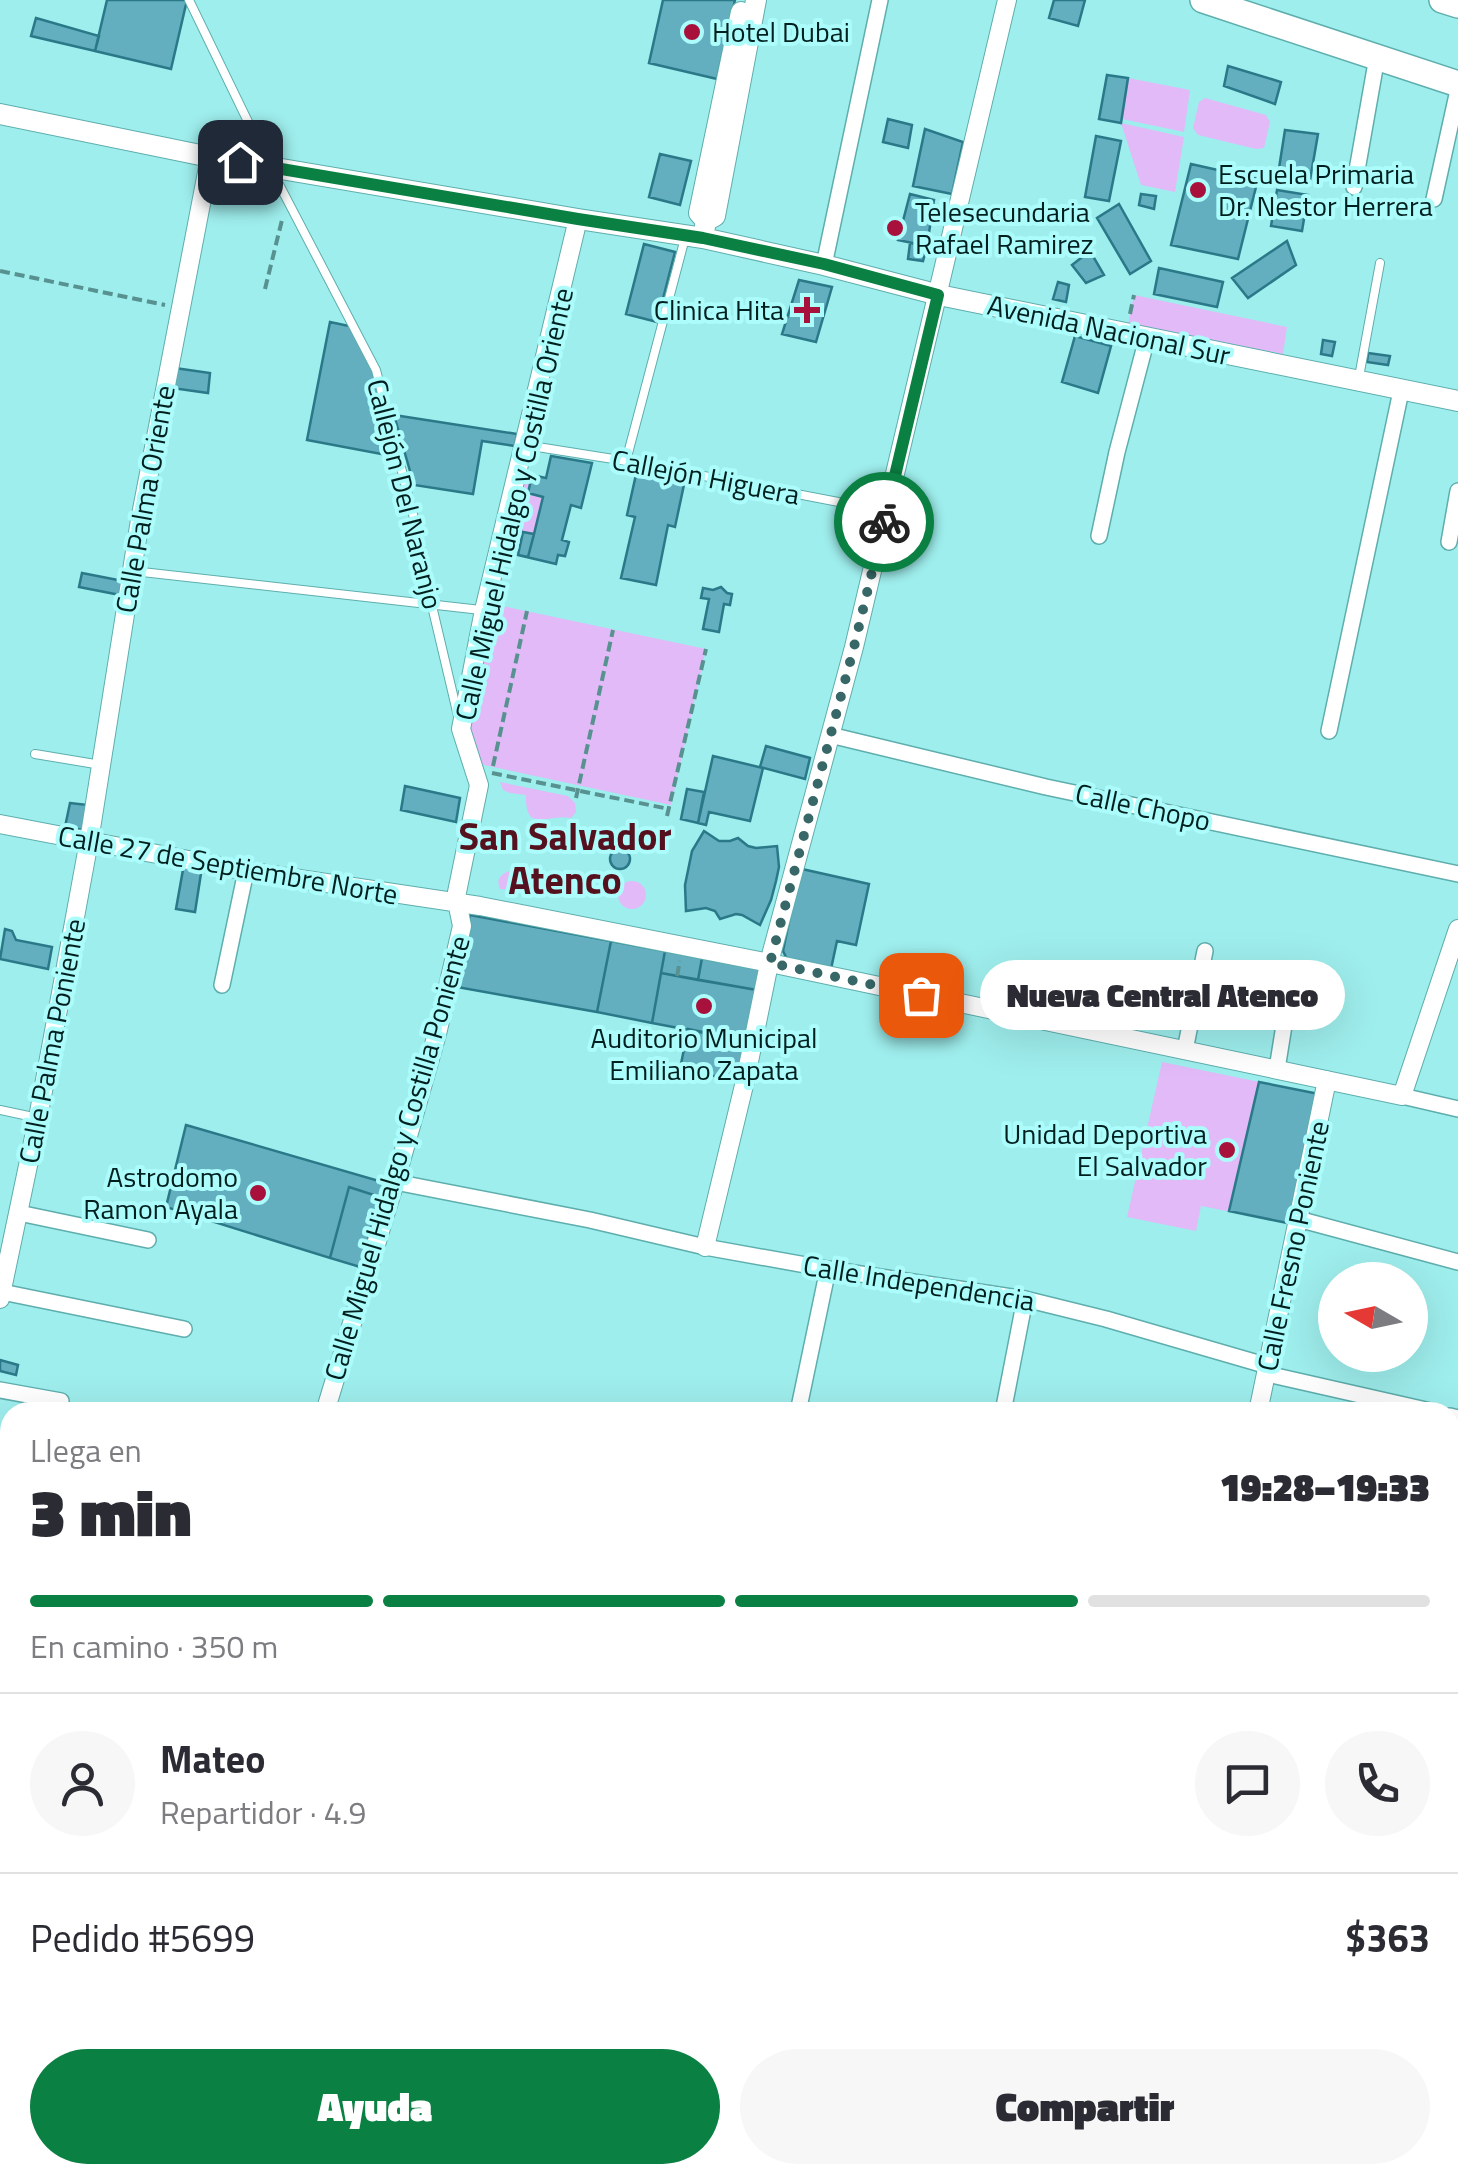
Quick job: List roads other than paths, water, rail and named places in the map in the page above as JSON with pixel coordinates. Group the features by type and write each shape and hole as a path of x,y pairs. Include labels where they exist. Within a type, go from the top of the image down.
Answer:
{"highway":[{"path":"1202,0 1458,87"},
{"path":"1442,0 1458,5"}],"main road":[{"path":"698,231 743,0"},
{"path":"698,231 716,216 756,0"},
{"name":"Avenida Nacional Sur","path":"0,114 210,158 578,219 698,231 938,295 1458,401"}],"street":[{"path":"824,264 880,0"},
{"path":"705,1247 770,963 854,647 1007,0"},
{"path":"1354,187 1377,57"},
{"path":"1434,199 1458,87"},
{"name":"Calle Palma Oriente","path":"89,841 140,520 210,158"},
{"name":"Calle Miguel Hidalgo y Costilla Oriente","path":"456,904 479,785 462,729 484,610 497,571 578,219"},
{"path":"1099,536 1146,338"},
{"path":"1329,732 1401,390"},
{"path":"1449,542 1458,491"},
{"name":"Calle Chopo","path":"830,735 1030,784 1458,874"},
{"name":"Calle 27 de Septiembre Norte","path":"0,824 246,871 480,906 1402,1096"},
{"name":"Calle Palma Poniente","path":"1,1296 89,841"},
{"path":"222,986 246,871"},
{"name":"Calle Miguel Hidalgo y Costilla Poniente","path":"329,1402 436,1034 462,926 456,904"},
{"path":"1458,929 1402,1096 1458,1109"},
{"path":"1186,1050 1205,951"},
{"path":"1276,1069 1291,982"},
{"name":"Calle Fresno Poniente","path":"1260,1402 1327,1080"},
{"name":"Calle Independencia","path":"395,1182 828,1270 1025,1298 1261,1364 1276,1376 1391,1402"},
{"path":"19,1213 148,1240"},
{"path":"1298,1219 1458,1262"},
{"path":"800,1402 828,1270"},
{"path":"1,1296 184,1330"},
{"path":"1005,1402 1025,1298"},
{"path":"0,1390 61,1401"}],"lane":[{"name":"Callejón Del Naranjo","path":"190,0 270,168 376,370 462,729"},
{"path":"626,461 698,231"},
{"path":"1358,382 1380,263"},
{"name":"Callejón Higuera","path":"525,445 886,512"},
{"path":"133,570 484,610"},
{"path":"35,754 101,765"},
{"path":"0,1110 38,1118"}],"place":[{"name":"Hotel Dubai","path":"692,32"},
{"name":"Escuela Primaria Dr. Nestor Herrera","path":"1198,190"},
{"name":"Telesecundaria Rafael Ramirez","path":"895,228"},
{"name":"Clinica Hita","path":"807,310"},
{"name":"Nueva Central Atenco","path":"921,995"},
{"name":"Auditorio Municipal Emiliano Zapata","path":"704,1006"},
{"name":"Unidad Deportiva El Salvador","path":"1227,1150"},
{"name":"Astrodomo Ramon Ayala","path":"258,1193"}],"district":[{"name":"San Salvador Atenco","path":"565,859"}]}
